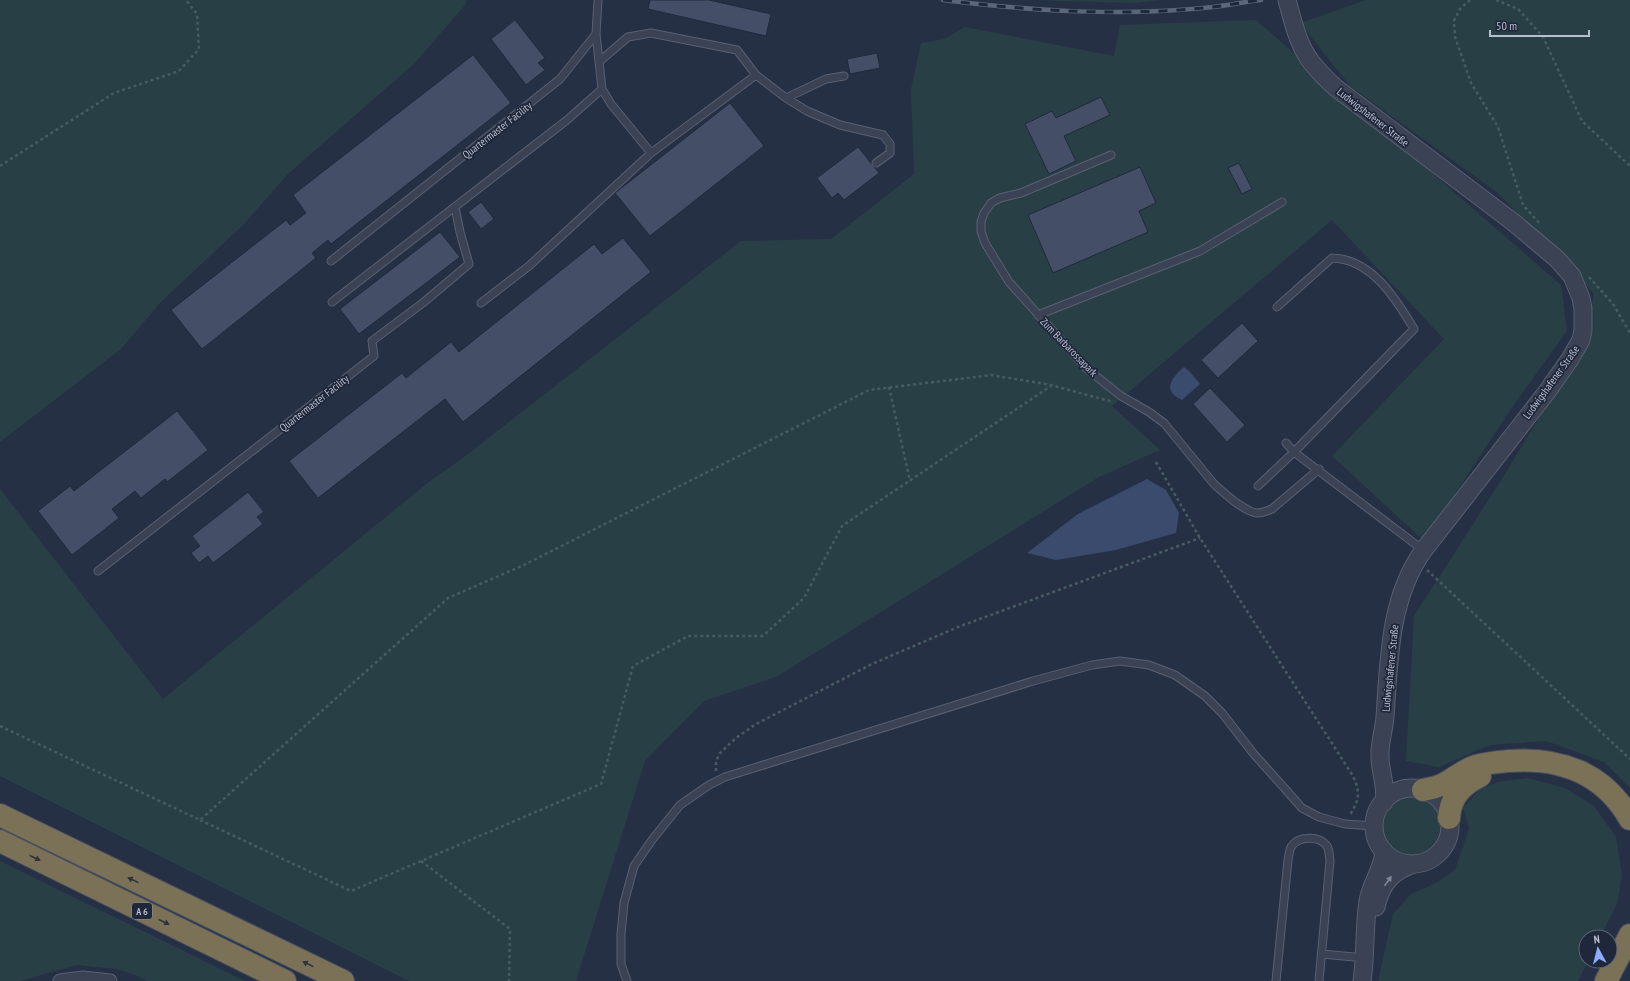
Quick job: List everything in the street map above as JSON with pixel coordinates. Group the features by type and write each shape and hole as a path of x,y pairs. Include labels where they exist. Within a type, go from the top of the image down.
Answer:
{"highway":[{"path":"1449,818 1453,800 1462,787 1482,775 1518,761"},
{"path":"1416,790 1444,784 1462,772 1476,766 1518,761 1545,761 1566,766 1583,773 1610,793 1630,819"},
{"name":"A 6","path":"0,815 343,981"},
{"name":"A 6","path":"0,841 285,981"},
{"path":"1606,981 1630,935"}],"street":[{"name":"Ludwigshafener Straße","path":"1287,0 1304,50 1311,63 1321,74 1336,88 1512,222 1557,259 1572,276 1581,298 1583,330 1581,340 1570,359 1546,393 1420,556 1399,599 1390,644 1384,734 1380,756 1385,790 1384,802"},
{"name":"Ludwigshafener Straße","path":"1384,734 1388,756 1395,774 1401,783 1416,790"},
{"path":"1365,958 1377,903 1383,889 1394,873 1435,857 1445,846 1450,832 1449,818 1440,801 1430,793 1416,790 1395,793 1384,802 1377,813 1375,826 1377,840 1389,856 1401,862 1414,864"},
{"path":"1362,981 1365,958 1368,902 1371,887 1382,862 1384,851"},
{"path":"60,981 83,978 110,981"}],"lane":[{"path":"598,0 596,34 602,89 611,104 651,153"},
{"path":"600,61 628,37 651,32 737,50 756,75 786,98 807,111 840,125 882,135 890,144 890,154 876,163"},
{"name":"Quartermaster Facility","path":"331,261 560,79 596,34"},
{"path":"481,303 529,266 651,153 756,75"},
{"path":"786,98 826,80 844,76"},
{"path":"332,302 566,120 602,89"},
{"name":"Zum Barbarossapark","path":"1111,155 1021,193 1000,198 991,203 984,213 981,222 981,231 985,243 1009,282 1087,370 1121,396 1149,412 1164,423 1203,472 1222,492 1248,510 1256,513 1272,509 1319,469"},
{"path":"1038,315 1200,252 1282,202"},
{"name":"Quartermaster Facility","path":"98,571 374,356 372,341 424,302 469,264 455,207"},
{"path":"1258,486 1294,452 1414,329 1401,308 1377,279 1364,268 1343,258 1332,258 1277,307"},
{"path":"1286,443 1294,452 1319,469 1420,556"},
{"path":"627,981 622,964 621,934 624,903 634,866 652,840 680,806 717,781 730,775 1007,690 1033,680 1092,665 1120,661 1148,664 1174,675 1205,696 1230,722 1253,753 1302,808 1319,816 1346,824 1375,826"},
{"path":"1276,981 1288,860 1291,848 1296,841 1304,839 1320,840 1326,845 1329,851 1330,861 1319,981"},
{"path":"1322,954 1365,958"}],"path":[{"path":"0,166 114,93 179,71 199,49 197,14 186,0"},
{"path":"1470,0 1460,8 1454,21 1455,37 1471,83 1498,127 1523,205"},
{"path":"1496,0 1518,9 1543,37 1582,121 1630,166"},
{"path":"200,820 448,598 524,566 869,390 991,375 1051,386 1120,404 1139,406"},
{"path":"0,726 351,891 601,784 633,666 688,636 763,636 804,598 842,526 1051,386"},
{"path":"889,387 910,481"},
{"path":"1156,462 1200,538 1353,776 1358,787 1359,796 1346,824"},
{"path":"717,781 716,761 720,753 736,738 756,724 872,664 958,627 1200,538"},
{"path":"1420,556 1630,759"},
{"path":"421,861 510,929 509,981"}],"shaded area":[{"path":"0,0 467,0 465,5 415,63 288,174 244,224 161,302 121,349 0,442"},
{"path":"1033,0 1162,0 1133,3"},
{"path":"1366,0 1630,0 1630,788 1604,762 1546,741 1490,745 1439,767 1406,761 1414,616 1500,482 1585,343 1594,294 1498,193 1350,86 1300,23"},
{"path":"1256,20 1561,285 1567,331 1513,406 1424,541 1332,456 1444,339 1332,220 1112,406 1160,450 1099,477 776,677 704,701 645,761 576,981 409,981 0,776 0,489 163,699 430,481 464,457 741,241 831,239 914,174 911,89 921,43 944,39 965,27 1114,56 1120,25"},
{"path":"1527,778 1565,788 1594,806 1616,837 1622,875 1617,904 1604,929 1578,929 1578,969 1584,969 1578,981 1378,981 1393,914 1411,894 1436,883 1455,870 1469,828 1463,808 1479,790 1497,782"},
{"path":"1413,795 1425,798 1435,804 1441,814 1444,826 1441,838 1435,848 1425,854 1413,857 1401,854 1391,848 1385,838 1382,826 1385,814 1391,804 1401,798"},
{"path":"0,861 245,981 147,981 138,976 117,969 77,965 20,981 0,981"}],"water":[{"path":"1184,367 1200,384 1182,400 1172,392 1170,388 1173,379"},
{"path":"1147,479 1166,490 1179,513 1176,533 1116,550 1056,560 1027,553 1078,514"}],"building":[{"path":"650,0 709,0 771,14 766,36 648,9"},
{"path":"515,20 545,58 538,63 545,70 526,85 491,39"},
{"path":"877,53 880,68 850,74 847,59"},
{"path":"473,55 511,103 331,244 328,240 312,253 316,258 202,349 171,310 286,220 290,225 306,213 293,195"},
{"path":"1101,97 1110,115 1064,136 1076,161 1049,174 1025,124 1052,111 1056,118"},
{"path":"730,103 764,146 650,236 615,193"},
{"path":"858,147 879,173 844,200 838,193 832,198 817,178"},
{"path":"1239,163 1252,189 1242,194 1228,168"},
{"path":"1140,167 1156,203 1139,211 1148,232 1053,273 1028,215"},
{"path":"481,202 494,219 481,229 468,212"},
{"path":"440,232 460,257 359,334 340,309"},
{"path":"623,238 651,272 463,422 445,399 318,498 289,461 402,373 406,378 451,342 459,352 594,244 602,254"},
{"path":"1242,323 1258,341 1218,378 1201,360"},
{"path":"1210,388 1245,425 1227,442 1193,404"},
{"path":"177,411 208,450 167,482 165,479 141,498 135,491 112,509 119,518 72,555 38,511 70,486 74,491"},
{"path":"248,492 264,512 257,517 263,524 213,563 208,556 199,563 191,553 200,546 192,536"}],"railway":[{"path":"943,0 1044,10 1111,12 1179,10 1261,0"}]}
